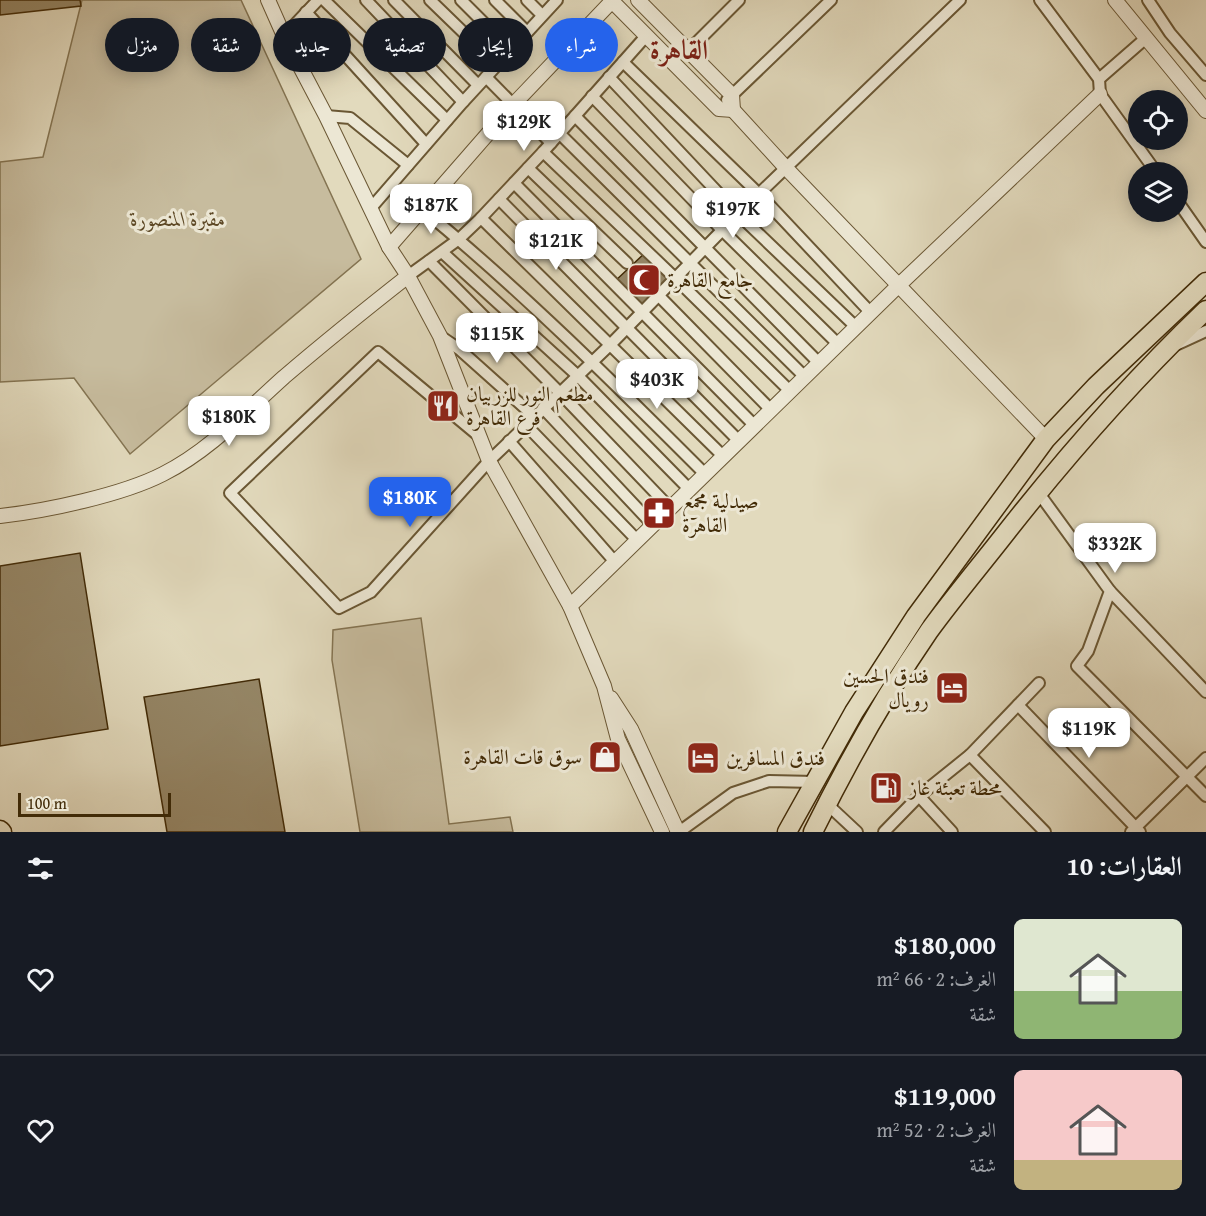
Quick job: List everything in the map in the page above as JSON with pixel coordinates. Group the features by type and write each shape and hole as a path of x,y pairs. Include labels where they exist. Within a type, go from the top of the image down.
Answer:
{"highway":[{"path":"787,832 854,712 916,616 1046,439 1096,386 1206,283"},
{"path":"813,832 871,723 930,630 1038,492 1112,405 1206,310"}],"street":[{"path":"268,0 276,18"},
{"path":"300,18 318,0"},
{"path":"324,0 447,120"},
{"path":"366,0 463,102"},
{"path":"394,0 482,81 513,105 547,148 790,391"},
{"path":"430,0 458,27"},
{"path":"461,0 479,18"},
{"path":"495,0 513,18"},
{"path":"527,0 542,15"},
{"path":"533,25 557,0"},
{"path":"389,247 513,105 612,0 719,109 734,110"},
{"path":"638,0 732,95 734,110 786,168 1046,439"},
{"path":"688,51 739,0"},
{"path":"719,109 831,0"},
{"path":"481,437 378,352 230,493 339,608 371,592 489,461 578,376 738,214 960,0"},
{"path":"1040,0 1099,79 1100,94 1149,162"},
{"path":"1115,0 1206,111"},
{"path":"1148,0 1170,33 1206,75"},
{"path":"306,12 426,144"},
{"path":"0,516 66,504 117,491 162,475 191,458 333,335 459,239 560,134 646,36"},
{"path":"1099,79 1146,38"},
{"path":"623,62 759,194 871,313"},
{"path":"303,72 389,247 408,276 440,336 489,461 570,606 604,686 618,739 662,832"},
{"path":"371,208 490,72"},
{"path":"609,77 738,214 856,327"},
{"path":"570,606 899,285 1100,94"},
{"path":"592,96 722,230 838,344"},
{"path":"326,116 350,118 408,165"},
{"path":"575,116 819,363"},
{"path":"560,134 805,377"},
{"path":"528,168 627,263"},
{"path":"514,183 755,426"},
{"path":"499,199 740,441"},
{"path":"422,209 459,239 592,362 705,474"},
{"path":"1188,216 1206,242"},
{"path":"481,218 723,456"},
{"path":"442,252 578,376 689,489"},
{"path":"429,261 670,508"},
{"path":"657,295 771,410"},
{"path":"1164,350 1206,331"},
{"path":"440,336 539,413 653,525"},
{"path":"526,425 638,540"},
{"path":"509,441 615,562"},
{"path":"1038,492 1110,591 1206,692"},
{"path":"1110,591 1089,651 1077,666 1206,796"},
{"path":"884,832 919,796 970,755 1039,683"},
{"path":"604,686 631,729 679,832 733,794 769,782 815,783"},
{"path":"1018,705 1135,831 1206,758"},
{"path":"970,755 1045,832"},
{"path":"919,796 952,832"},
{"path":"827,804 857,832"}],"green space":[{"name":"مقبرة المنصورة","path":"82,0 241,0 249,18 191,18 191,72 261,72 261,43 361,259 130,454 74,378 0,382 0,162 43,157"},
{"path":"421,618 449,824 510,817 513,832 360,832 332,660 333,630"}],"building":[{"path":"0,0 80,0 81,6 0,15"},
{"name":"جامع القاهرة","path":"647,251 675,278 641,311 613,283"},
{"path":"80,553 108,729 0,746 0,566"},
{"path":"259,679 285,832 167,832 144,697"}],"place":[{"name":"جامع القاهرة","path":"644,280"},
{"name":"مطعم النور للزربيان فرع القاهرة","path":"443,406"},
{"name":"صيدلية مجمع القاهرة","path":"659,513"},
{"name":"فندق الحسين رويال","path":"952,688"},
{"name":"سوق قات القاهرة","path":"605,757"},
{"name":"فندق المسافرين","path":"703,758"},
{"name":"محطة تعبئة غاز","path":"886,788"}],"district":[{"name":"القاهرة","path":"679,50"}]}
